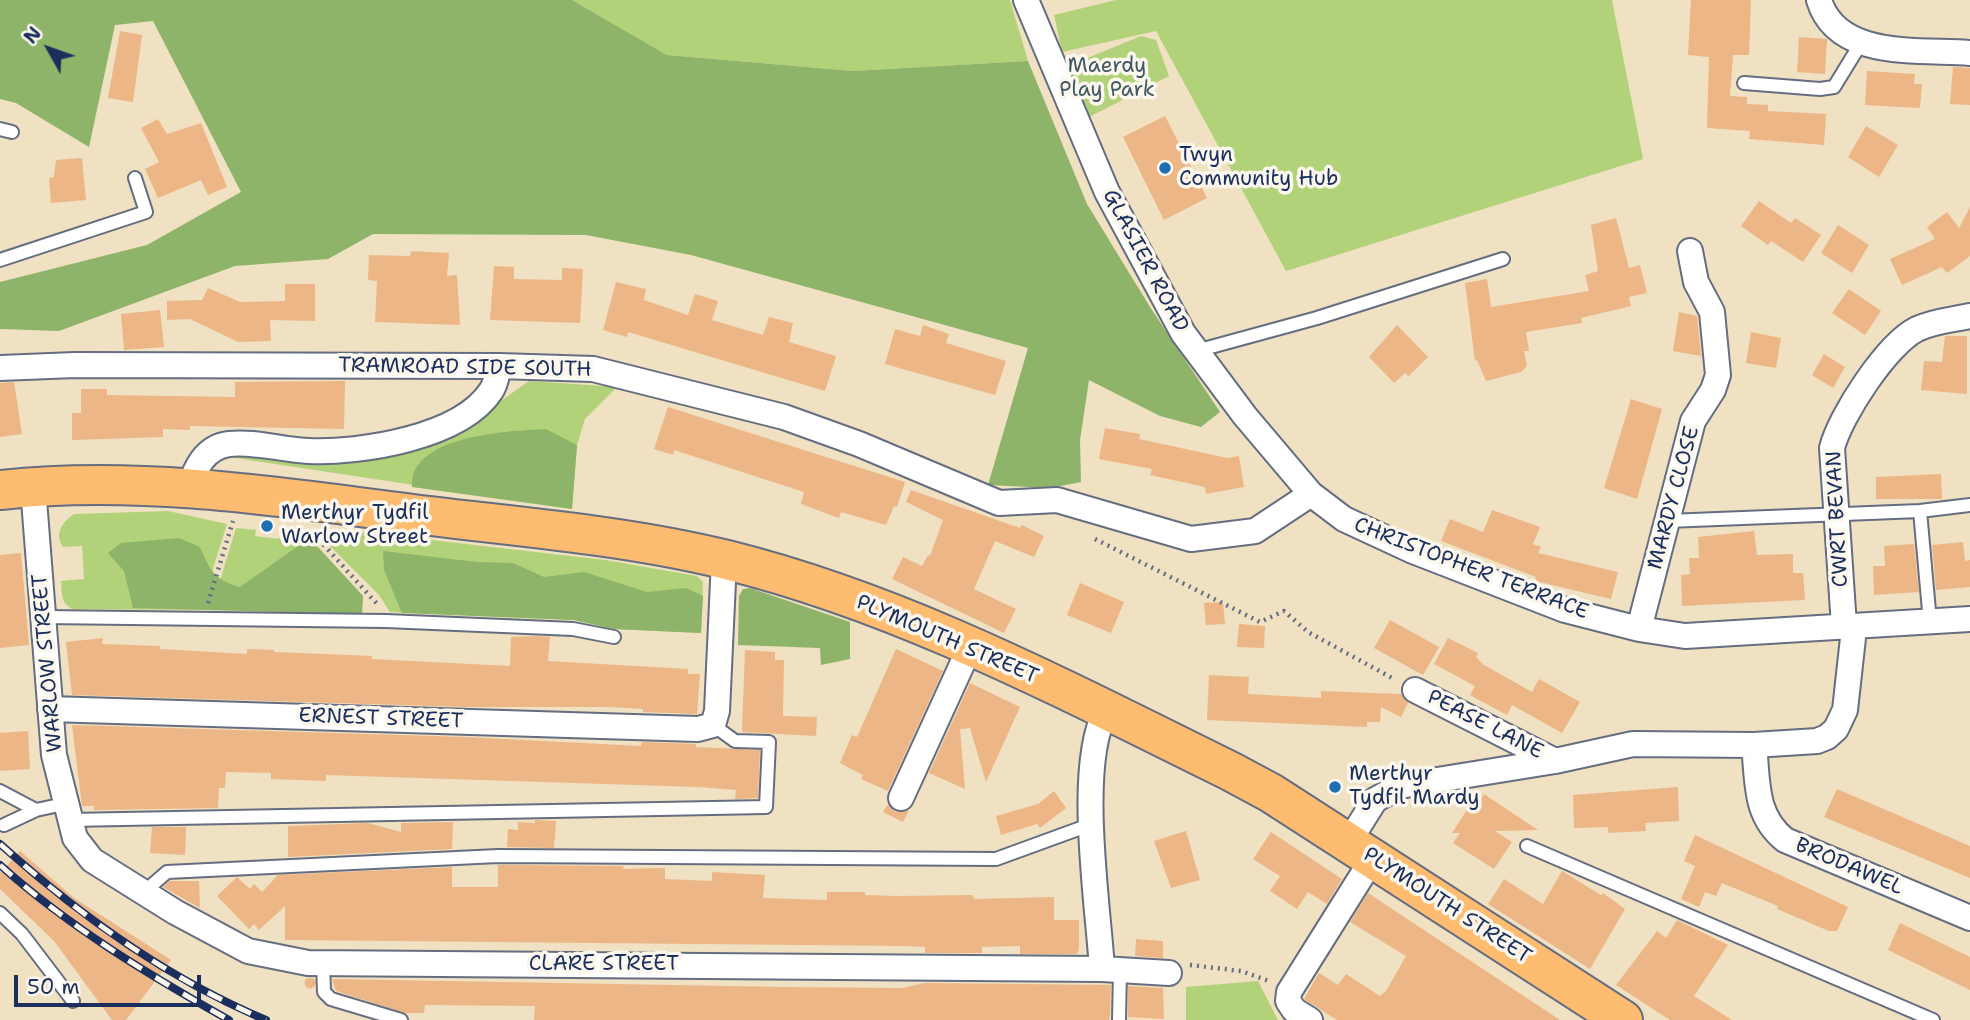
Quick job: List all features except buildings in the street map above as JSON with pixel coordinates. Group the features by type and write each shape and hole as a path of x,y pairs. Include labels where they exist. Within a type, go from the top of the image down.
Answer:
{"main road":[{"name":"PLYMOUTH STREET","path":"16,488 190,489 239,492 616,540 724,559 880,608 1106,711 1271,793 1623,1020"}],"street":[{"name":"GLASIER ROAD","path":"1026,0 1107,192 1183,333 1245,416 1311,494"},
{"path":"1819,0 1833,29 1861,43 1970,53"},
{"name":"MARDY CLOSE","path":"1639,629 1693,421 1713,390 1718,375 1712,312 1696,282 1690,251"},
{"name":"CWRT BEVAN","path":"1289,992 1361,850 1376,800 1386,792 1401,786 1555,761 1633,744 1754,745 1817,741 1836,729 1845,710 1853,638 1847,626 1836,514 1832,448 1836,432 1853,402 1902,340 1913,331 1929,324 1970,316"},
{"name":"TRAMROAD SIDE SOUTH","path":"0,368 75,365 499,366 593,369 679,389 797,422 999,503 1057,500 1191,539 1255,531 1311,494"},
{"path":"190,489 195,469 207,453 228,444 310,451 368,448 395,443 432,430 473,410 492,391 499,366"},
{"name":"WARLOW STREET","path":"16,488 44,617 50,709 69,821"},
{"name":"CHRISTOPHER TERRACE","path":"1311,494 1343,519 1413,551 1565,610 1639,629 1685,636 1970,619"},
{"path":"713,725 717,711 724,559"},
{"path":"901,798 970,647"},
{"name":"PEASE LANE","path":"1415,690 1555,761"},
{"name":"ERNEST STREET","path":"50,709 698,729 713,725"},
{"path":"1106,711 1098,728 1092,753 1092,824 1111,969"},
{"name":"BRODAWEL","path":"1754,745 1761,810 1770,828 1786,840 1970,918"},
{"name":"CLARE STREET","path":"69,821 92,860 248,951 323,963 1111,969 1169,973"},
{"path":"1289,992 1288,1001 1294,1010 1310,1020"}],"lane":[{"path":"1744,83 1820,89 1835,87 1861,43"},
{"path":"0,260 146,212 135,178"},
{"path":"1196,351 1318,318 1503,259"},
{"path":"1667,521 1920,511 1970,505"},
{"path":"1920,511 1930,622"},
{"path":"44,617 386,621 573,629 614,637"},
{"path":"0,791 36,810 69,821 766,807 769,742 735,741 713,725"},
{"path":"4,825 36,810"},
{"path":"144,892 167,872 484,856 996,859 1092,824"},
{"path":"1527,846 1933,1020"},
{"path":"0,913 22,934 73,1001"},
{"path":"323,963 324,992 331,999 401,1020"},
{"path":"1111,969 1119,1020"}],"path":[{"path":"206,618 239,492"},
{"path":"315,501 308,528 375,598 386,621"},
{"path":"1088,534 1260,622 1284,611 1308,632 1415,690"},
{"path":"1169,973 1191,964 1210,965 1265,979 1289,992"}],"green space":[{"path":"0,0 572,0 667,55 853,71 1028,61 1087,204 1150,307 1220,412 1201,427 1160,416 1089,380 1080,440 1081,482 1050,488 988,485 1028,348 691,255 586,235 373,234 328,259 235,266 59,331 0,329 0,282 147,245 241,192 153,21 115,25 89,147 16,103 0,99"},
{"path":"572,0 1010,0 1028,61 853,71 667,55"},
{"path":"1116,0 1612,0 1643,159 1286,271 1156,31 1062,52 1054,15"},
{"name":"Maerdy Play Park","path":"1141,36 1156,40 1169,76 1089,117 1068,66"},
{"path":"529,381 617,387 585,419 577,445 572,509 229,457 229,452 324,458 471,422"},
{"path":"546,429 577,445 572,509 412,487 415,470 426,456 443,446 487,435"},
{"path":"168,511 227,524 200,610 72,609 66,604 61,581 84,579 82,546 63,547 60,542 59,533 70,517 74,514"},
{"path":"236,528 256,530 255,536 279,539 281,534 306,534 363,596 362,614 211,610"},
{"path":"345,530 605,560 697,576 703,582 701,633 614,629 574,620 390,612 379,595 316,532"},
{"path":"179,538 200,547 219,578 240,587 298,546 316,545 363,596 362,614 133,608 124,571 108,553 121,543"},
{"path":"383,551 477,562 513,563 544,577 584,572 647,592 686,588 703,596 701,633 614,629 574,620 402,613 384,570"},
{"path":"750,588 850,622 850,659 821,665 820,648 738,645 739,596 743,589"},
{"path":"1258,981 1278,1020 1186,1020 1186,987"}],"railway":[{"path":"0,844 61,896 126,943 194,985 266,1020"},
{"path":"0,865 26,888 110,949 229,1020"}],"place":[{"name":"Twyn Community Hub","path":"1165,168"},
{"name":"Merthyr Tydfil Warlow Street","path":"267,526"},
{"name":"Merthyr Tydfil Mardy","path":"1335,787"}]}
